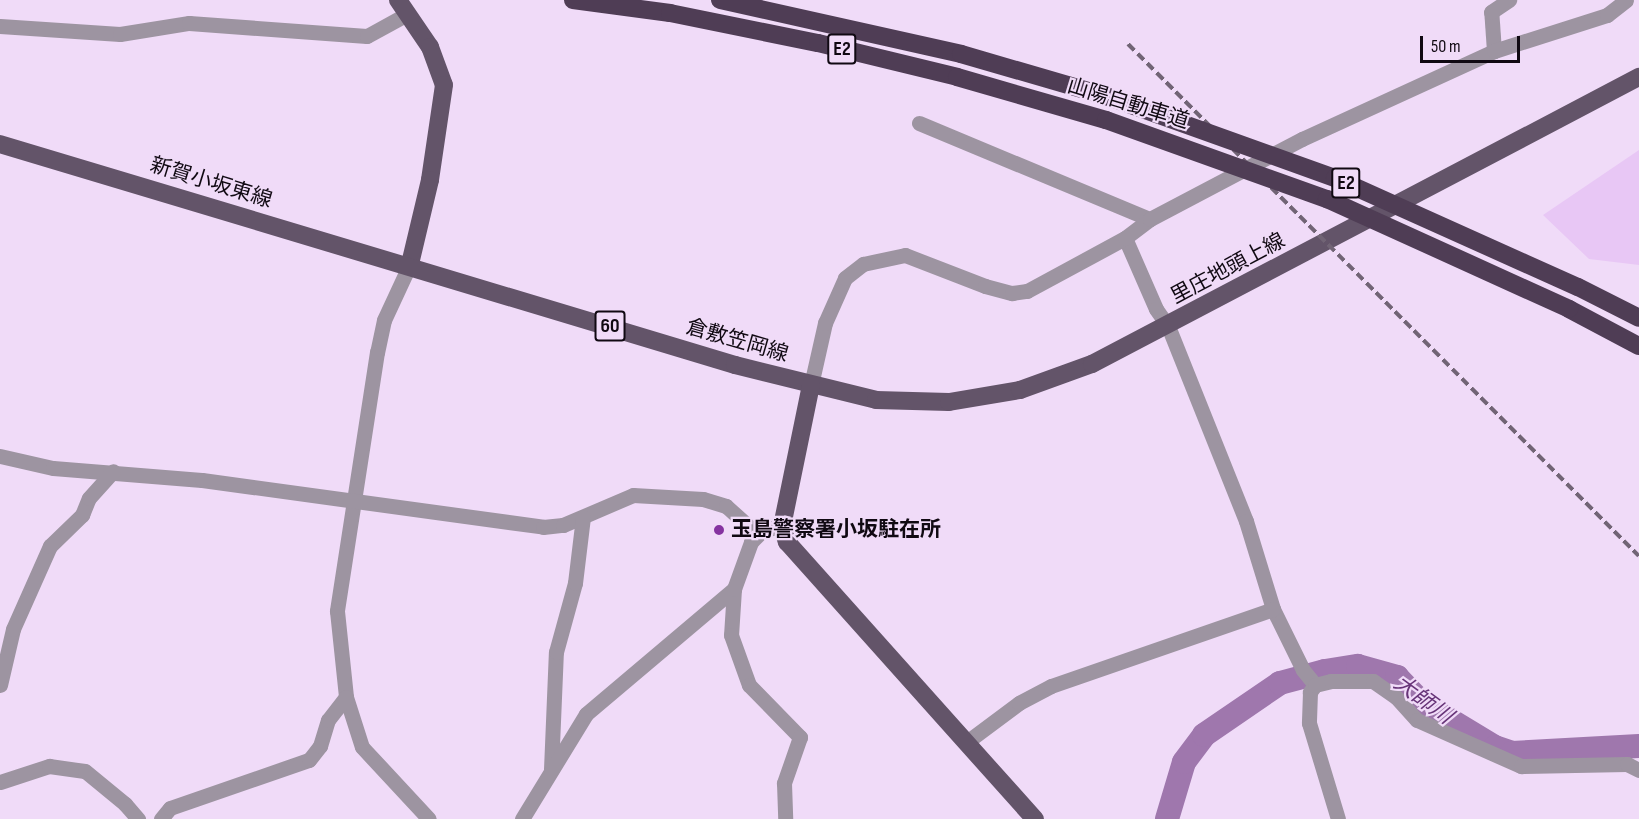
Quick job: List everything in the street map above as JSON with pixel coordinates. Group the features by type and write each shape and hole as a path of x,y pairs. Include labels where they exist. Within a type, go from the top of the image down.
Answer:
{"highway":[{"name":"山陽自動車道","path":"573,0 670,13 818,43 957,76 1106,120 1327,199 1569,309 1639,345"},
{"name":"山陽自動車道","path":"720,0 961,54 1106,96 1335,178 1578,287 1639,318"}],"main road":[{"path":"403,7 430,47 444,85 430,180 410,264"},
{"name":"里庄地頭上線","path":"811,385 876,400 910,403 986,397 1054,379 1168,326 1639,77"},
{"name":"新賀小坂東線","path":"0,144 410,264"},
{"name":"倉敷笠岡線","path":"410,264 811,385"},
{"path":"811,385 782,526 787,542 968,741 1035,819"}],"street":[{"path":"1494,51 1491,12 1509,0"},
{"path":"811,385 825,323 845,278 862,264 905,255 1012,293 1026,291 1125,238 1150,219 1302,138 1494,51 1607,15 1626,0"},
{"path":"0,26 120,34 189,23 367,36 403,7"},
{"path":"919,123 1150,219"},
{"path":"1125,238 1156,309 1168,326 1246,521 1273,609 1311,680 1309,723 1338,819"},
{"path":"410,264 384,320 352,498 337,612 346,697 362,747 429,819"},
{"path":"0,456 53,468 113,471 352,498 543,527 563,525 633,495 703,499 726,506 757,534"},
{"path":"0,685 13,629 50,546 82,514 89,498 113,471"},
{"path":"551,772 556,652 575,583 583,517"},
{"path":"782,526 757,534 734,589 730,635 749,685 800,737 784,783 785,819"},
{"path":"522,819 580,723 602,697 734,589"},
{"path":"968,741 1019,703 1051,686 1273,609"},
{"path":"1311,680 1373,681 1396,697 1417,720 1521,766 1627,764 1639,770"},
{"path":"161,819 170,808 309,760 320,746 328,720 346,697"},
{"path":"0,782 49,766 85,771 125,804 138,819"}],"shaded area":[{"path":"1639,150 1639,265 1589,259 1543,215"}],"waterway":[{"name":"大師川","path":"1167,819 1184,762 1204,735 1280,683 1325,671 1358,666 1397,677 1422,703 1495,747 1512,753 1639,746"}],"railway":[{"path":"1128,44 1639,556"}],"place":[{"name":"玉島警察署小坂駐在所","path":"719,530"}]}
